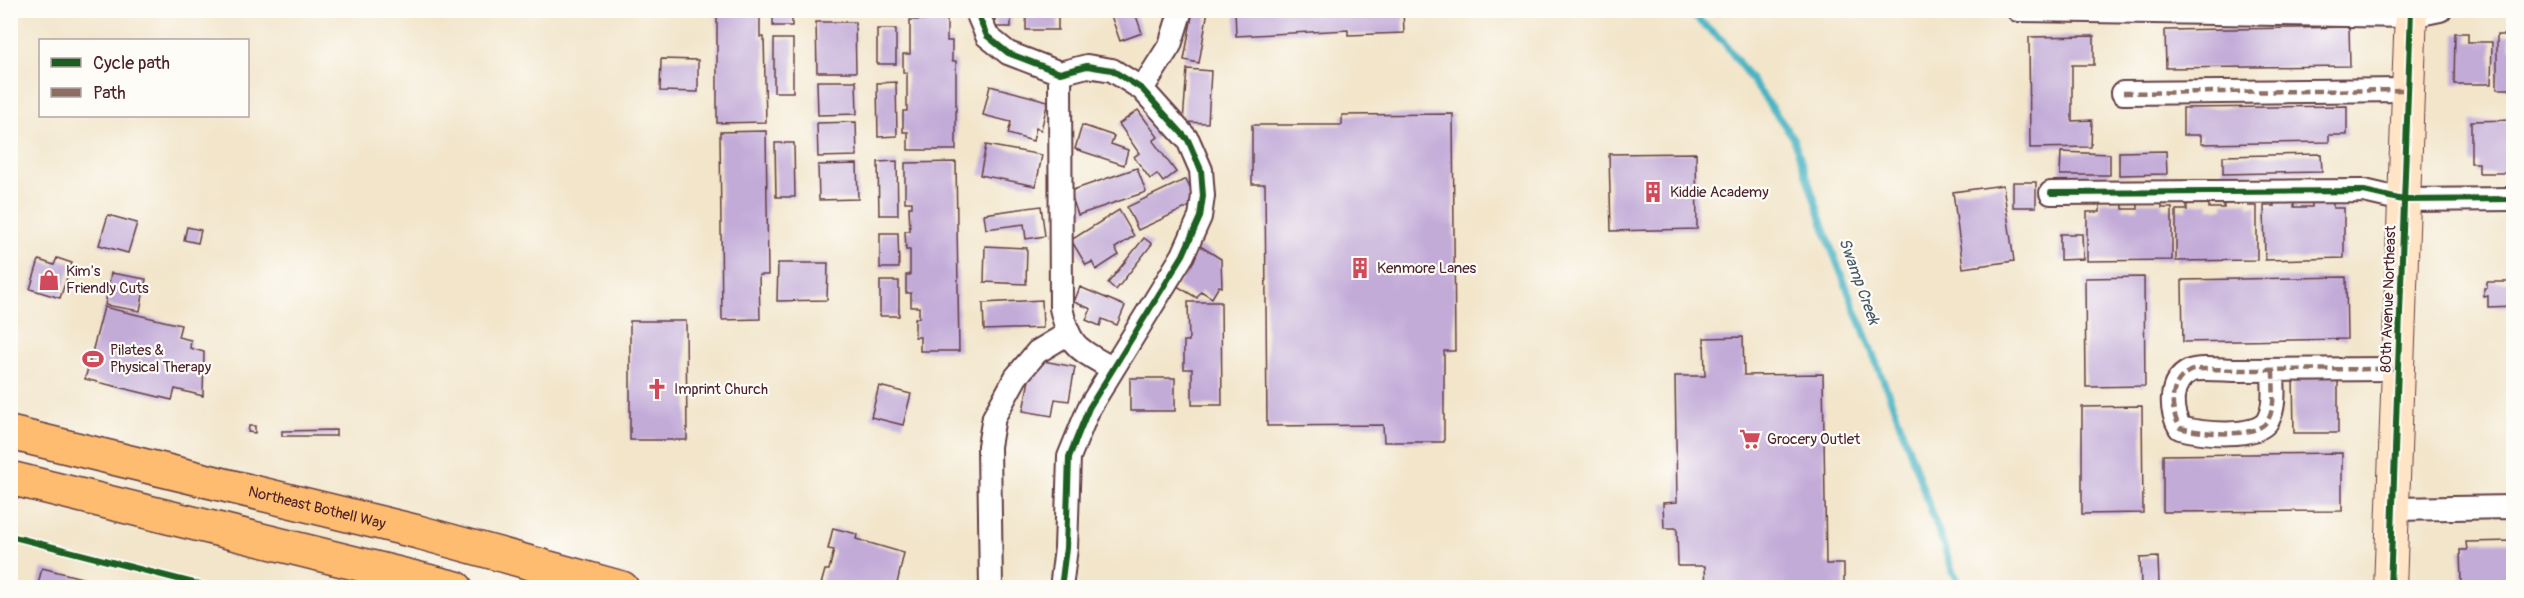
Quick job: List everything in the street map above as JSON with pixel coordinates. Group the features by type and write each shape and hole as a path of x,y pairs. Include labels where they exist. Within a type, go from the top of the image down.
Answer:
{"main road":[{"name":"80th Avenue Northeast","path":"2390,588 2407,90 2420,12"},
{"name":"Northeast Bothell Way","path":"10,433 418,532 622,588"},
{"path":"10,478 456,588"}],"street":[{"path":"976,10 987,36 1008,53 1060,73 1087,66 1112,70 1142,89 1188,140 1201,170 1203,196 1200,217 1183,255 1089,408 1069,457 1066,548 1061,588"},
{"path":"1142,89 1170,45 1181,10"},
{"path":"2018,10 2420,12"},
{"path":"1060,73 1061,308 1067,334 1080,349 1113,369"},
{"path":"2123,93 2407,90"},
{"path":"2051,193 2364,190 2403,200 2514,199"},
{"path":"991,588 989,446 994,417 1016,377 1037,352 1067,334"},
{"path":"2273,370 2273,409 2267,423 2253,432 2199,433 2180,428 2172,414 2173,397 2178,382 2191,371 2273,370 2397,369"},
{"path":"2393,509 2514,507"}],"building":[{"path":"717,10 760,10 760,37 764,37 766,122 717,123"},
{"path":"773,10 792,10 792,26 773,26"},
{"path":"995,10 1011,10 1011,27 995,27"},
{"path":"1026,10 1058,10 1058,30 1026,30"},
{"path":"1109,10 1134,10 1142,33 1120,41"},
{"path":"1193,10 1208,10 1199,63 1184,60"},
{"path":"1235,10 1403,10 1404,33 1348,35 1348,30 1236,36"},
{"path":"1826,10 1866,10 1866,15"},
{"path":"947,19 947,41 952,41 952,61 956,61 956,150 908,150 908,132 903,132 903,111 907,111 907,73 903,73 903,54 910,54 910,20"},
{"path":"816,22 855,22 856,72 817,72"},
{"path":"2349,27 2350,66 2166,68 2165,30"},
{"path":"877,29 896,29 896,64 877,64"},
{"path":"2455,33 2468,33 2468,42 2492,42 2491,84 2454,84"},
{"path":"2497,35 2510,35 2510,48 2514,48 2514,89 2497,89"},
{"path":"2094,36 2094,65 2072,65 2072,121 2092,120 2091,147 2030,148 2029,37"},
{"path":"774,39 793,39 793,92 774,92"},
{"path":"661,59 698,60 698,92 660,91"},
{"path":"1187,69 1211,71 1208,123 1183,122"},
{"path":"817,81 856,81 857,114 818,115"},
{"path":"896,82 897,136 878,137 877,83"},
{"path":"990,86 1048,101 1041,130 1036,128 1033,141 1008,134 1011,122 983,115"},
{"path":"2347,106 2347,135 2329,135 2329,142 2201,144 2201,135 2183,135 2183,108"},
{"path":"1138,110 1158,137 1153,141 1176,172 1163,182 1157,174 1150,179 1134,157 1139,153 1119,124"},
{"name":"Kenmore Lanes","path":"1453,114 1455,351 1444,351 1444,442 1384,442 1383,425 1267,426 1265,184 1252,184 1252,125 1342,125 1342,115"},
{"path":"2514,120 2514,173 2479,173 2479,163 2471,163 2471,121"},
{"path":"856,122 857,156 818,157 817,123"},
{"path":"1082,125 1114,136 1111,144 1128,150 1124,165 1075,149"},
{"path":"766,131 768,275 759,275 760,319 722,320 720,132"},
{"path":"775,143 794,143 795,197 776,197"},
{"path":"986,145 1042,155 1036,186 980,175"},
{"path":"2166,151 2167,174 2119,175 2119,152"},
{"path":"2061,152 2110,154 2110,175 2060,175"},
{"name":"Kiddie Academy","path":"1696,153 1697,229 1611,231 1609,154"},
{"path":"2321,154 2322,172 2223,174 2223,156"},
{"path":"897,161 898,215 879,215 878,162"},
{"path":"956,162 959,351 920,351 920,337 915,337 915,318 919,318 919,307 911,307 911,293 906,293 906,275 910,275 910,250 906,250 905,231 910,231 909,207 912,207 912,202 905,202 905,163"},
{"path":"857,164 858,199 819,200 818,165"},
{"path":"1137,168 1146,192 1078,215 1070,191"},
{"path":"1186,179 1197,203 1138,230 1127,207"},
{"path":"2013,182 2036,182 2036,207 2013,207"},
{"path":"2003,185 2014,261 1963,268 1953,192"},
{"path":"2312,201 2333,201 2333,208 2344,208 2344,258 2265,260 2264,206 2274,206 2273,202 2294,202 2294,207 2312,207"},
{"path":"2100,202 2123,202 2123,209 2138,209 2138,202 2162,202 2162,208 2172,208 2172,260 2087,261 2087,212 2100,212"},
{"path":"2248,202 2248,206 2257,206 2257,260 2176,261 2176,210 2187,210 2187,204 2209,203 2209,208 2224,208 2224,203"},
{"path":"1041,206 1045,236 1026,239 1024,224 986,229 984,214"},
{"path":"1119,210 1134,236 1115,248 1119,255 1096,270 1092,262 1086,265 1071,240"},
{"path":"108,215 137,223 128,253 99,245"},
{"path":"187,227 201,230 198,243 184,240"},
{"path":"880,233 898,233 899,268 880,268"},
{"path":"2060,234 2082,234 2083,259 2060,260"},
{"path":"1144,238 1152,244 1116,290 1108,283"},
{"path":"985,246 1027,248 1026,284 984,282"},
{"path":"1200,246 1221,259 1222,287 1219,286 1212,298 1201,291 1197,298 1177,286"},
{"path":"57,258 72,263 60,298 30,289 39,260 54,265"},
{"path":"778,263 828,263 827,300 777,301"},
{"path":"111,273 146,279 140,311 105,305"},
{"path":"2144,277 2145,386 2086,387 2085,278"},
{"path":"2346,277 2347,339 2183,342 2182,280"},
{"path":"880,281 899,281 899,316 880,316"},
{"path":"2487,282 2514,282 2514,306 2488,307 2488,296 2484,297"},
{"path":"1080,287 1125,306 1117,325 1102,319 1100,326 1086,320 1091,309 1074,302"},
{"path":"1042,300 1043,328 984,330 983,303"},
{"path":"1188,302 1221,302 1222,405 1192,405 1192,369 1184,369 1184,341 1189,341"},
{"path":"104,307 181,325 178,337 191,340 190,348 204,352 203,396 175,389 172,400 85,379"},
{"path":"630,321 686,321 687,440 630,440"},
{"name":"Grocery Outlet","path":"1743,337 1744,375 1823,374 1826,564 1844,564 1844,588 1706,588 1705,566 1678,566 1677,528 1664,528 1663,503 1677,502 1675,376 1705,376 1704,338"},
{"path":"1033,359 1075,367 1069,401 1055,399 1052,416 1023,411"},
{"path":"2293,376 2338,376 2338,433 2294,433"},
{"path":"1130,378 1175,378 1175,411 1130,411"},
{"path":"879,386 911,394 903,425 871,417"},
{"path":"2142,406 2143,513 2082,514 2082,407"},
{"path":"249,426 255,426 255,433 248,432"},
{"path":"336,430 336,436 282,436 282,431"},
{"path":"2342,453 2342,511 2163,512 2163,455"},
{"path":"833,528 857,534 856,539 904,553 896,588 820,588 825,570 829,570 834,550 828,549"},
{"path":"2514,541 2514,588 2465,588 2464,583 2461,583 2460,550 2467,550 2466,542"},
{"path":"2158,557 2159,585 2141,586 2140,558"},
{"path":"42,568 94,581 92,588 37,588"}],"waterway":[{"name":"Swamp Creek","path":"1687,10 1723,41 1793,137 1833,253 1895,410 1953,572 1964,588"}],"marked path":[{"path":"2123,93 2407,90"},
{"path":"2273,370 2274,395 2271,414 2262,426 2240,433 2200,432 2180,428 2174,413 2173,397 2178,382 2190,371 2205,369 2397,369"}],"cycle path":[{"path":"976,10 987,36 1008,53 1060,73 1087,66 1112,70 1142,89 1188,140 1201,170 1203,196 1200,217 1183,255 1089,408 1069,457 1066,548 1061,588"},
{"path":"2390,588 2411,10"},
{"path":"2051,193 2364,191 2403,200 2514,199"},
{"path":"10,536 213,588"}],"place":[{"name":"Kiddie Academy","path":"1653,192"},
{"name":"Kenmore Lanes","path":"1360,268"},
{"name":"Kim's Friendly Cuts","path":"49,280"},
{"name":"Pilates & Physical Therapy","path":"93,359"},
{"name":"Imprint Church","path":"657,389"},
{"name":"Grocery Outlet","path":"1750,439"}]}
